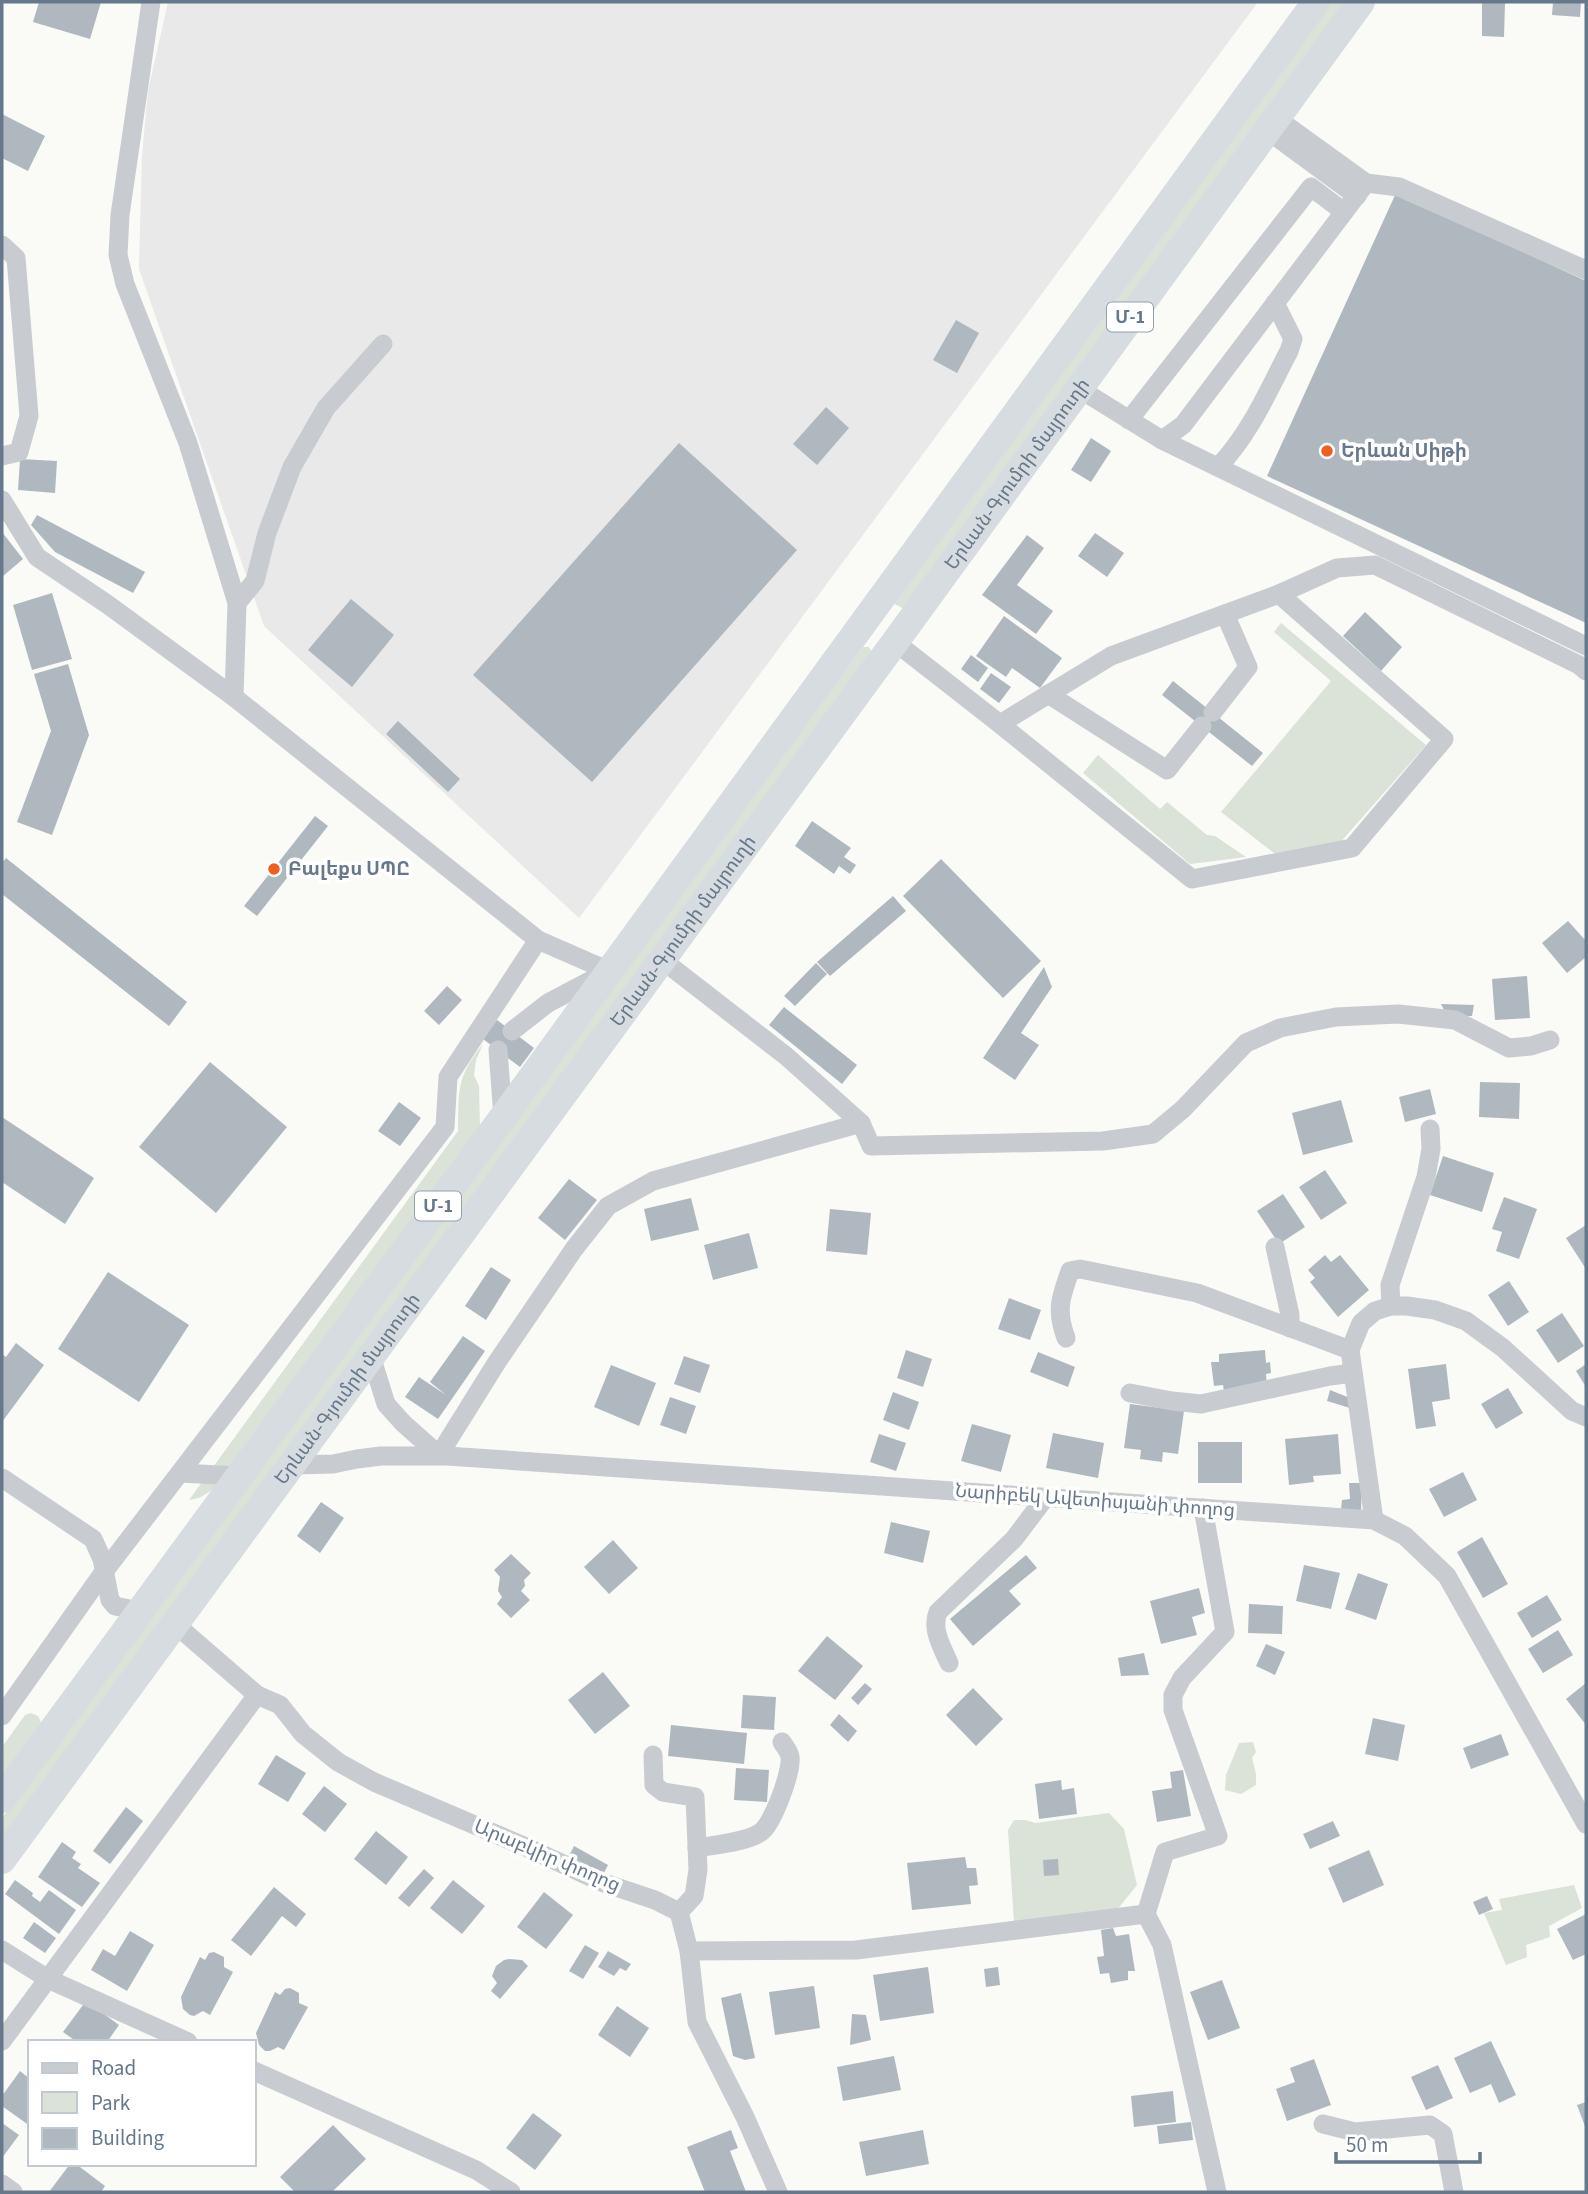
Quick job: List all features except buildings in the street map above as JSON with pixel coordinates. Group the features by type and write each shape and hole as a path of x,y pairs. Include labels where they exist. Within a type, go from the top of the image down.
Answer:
{"highway":[{"name":"Երևան-Գյումրի մայրուղի","path":"2,1799 1316,2"},
{"name":"Երևան-Գյումրի մայրուղի","path":"2,1860 1361,2"},
{"path":"871,612 898,638"}],"street":[{"path":"151,2 120,215 118,255 125,284 188,443 237,603 234,697"},
{"path":"1272,124 1361,190 1399,187 1586,270"},
{"path":"1129,420 1311,187 1344,212"},
{"path":"1162,440 1183,425 1361,190"},
{"path":"2,245 16,258 29,416 19,452 2,456"},
{"path":"1218,467 1251,423 1289,351 1293,339 1275,303"},
{"path":"237,603 255,581 267,533 292,467 326,408 383,344"},
{"path":"1078,388 1162,440 1586,646"},
{"path":"2,500 37,556 234,697 538,940 609,971"},
{"path":"1000,724 1111,656 1279,594 1337,568 1375,565 1579,665 1586,671"},
{"path":"898,638 1192,879 1352,848 1444,739 1279,594"},
{"path":"1048,694 1167,770 1248,667 1226,614"},
{"path":"2,1716 103,1573 445,1127 448,1077 538,940"},
{"path":"661,959 786,1056 861,1123 870,1146 1103,1141 1153,1135 1183,1109 1246,1043 1280,1028 1336,1017 1398,1014 1455,1020 1509,1048 1531,1046 1550,1040"},
{"path":"512,1031 548,1003 609,971"},
{"path":"498,1050 503,1117"},
{"path":"372,1356 386,1404 402,1423 439,1455 497,1362 574,1249 608,1206 653,1181 861,1123"},
{"path":"1391,1306 1390,1285 1426,1177 1431,1149 1430,1129"},
{"path":"1275,1247 1290,1315 1290,1328"},
{"path":"1066,1338 1059,1319 1063,1290 1070,1271 1080,1269 1197,1293 1350,1350"},
{"path":"1374,1520 1350,1350 1362,1323 1375,1311 1391,1306 1435,1310 1466,1321 1503,1348 1572,1411 1586,1417"},
{"path":"1130,1393 1201,1404 1353,1373"},
{"name":"Նարիբեկ Ավետիսյանի փողոց","path":"293,1465 333,1464 381,1456 439,1455 1374,1520 1405,1536 1447,1576 1586,1824"},
{"path":"180,1473 239,1476"},
{"path":"2,1478 93,1539 102,1559 110,1601 115,1606 139,1611"},
{"path":"949,1663 936,1630 938,1612 1014,1539 1045,1498"},
{"path":"1203,1508 1224,1632 1182,1678 1173,1695 1173,1710 1218,1836 1165,1852 1146,1914 1162,1945 1217,2192"},
{"name":"Արաբկիր փողոց","path":"175,1624 257,1695 280,1705 303,1734 338,1762 374,1782 604,1883 655,1900 679,1912"},
{"path":"2,2041 257,1695"},
{"path":"697,1848 747,1838 762,1832 771,1820 782,1794 790,1765 790,1754 782,1742"},
{"path":"653,1755 654,1785 663,1793 695,1797 698,1870 694,1896 679,1912 689,1951 697,2022 745,2117 778,2192"},
{"path":"689,1951 856,1950 1146,1914"},
{"path":"2,1950 48,1979 184,2040"},
{"path":"256,2072 476,2170 511,2192"},
{"path":"1323,2124 1355,2132 1430,2125 1443,2134 1454,2192"},
{"path":"2,2184 13,2192"}],"shaded area":[{"path":"168,2 1258,2 579,918 264,626 139,269 142,156 148,91"}],"green space":[{"path":"1331,2 1347,2 906,610 893,603 1057,375"},
{"path":"1281,623 1426,745 1338,845 1279,857 1221,812 1331,681 1274,632"},
{"path":"863,647 869,647 873,654 2,1843 2,1818"},
{"path":"1098,755 1160,809 1167,802 1207,835 1215,836 1246,857 1190,864 1083,773"},
{"path":"483,1044 476,1060 474,1075 479,1086 480,1131 214,1489 199,1498 189,1500 458,1131 463,1075"},
{"path":"31,1713 38,1716 41,1722 2,1782 2,1747 25,1715"},
{"path":"1253,1742 1256,1752 1252,1758 1256,1785 1241,1794 1225,1790 1226,1775 1239,1743"},
{"path":"1109,1813 1124,1829 1137,1885 1117,1910 1014,1923 1008,1830 1014,1820 1036,1823"},
{"path":"1574,1885 1582,1908 1549,1926 1550,1937 1526,1945 1527,1957 1506,1965 1484,1913 1502,1910 1499,1899"}],"place":[{"name":"Երևան Սիթի","path":"1327,451"},
{"name":"Բալեքս ՍՊԸ","path":"274,869"}]}
